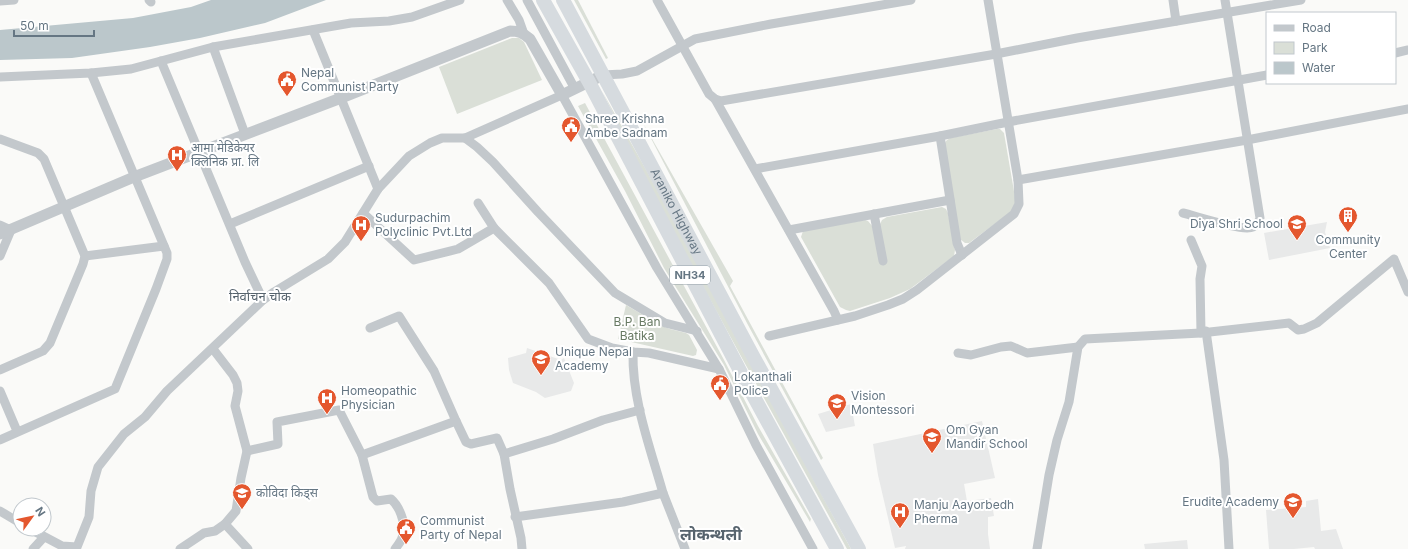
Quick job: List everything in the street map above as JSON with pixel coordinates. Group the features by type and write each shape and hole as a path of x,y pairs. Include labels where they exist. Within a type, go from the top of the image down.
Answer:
{"highway":[{"name":"Araniko Highway","path":"543,0 589,82 748,386 837,549"},
{"name":"Araniko Highway","path":"563,0 859,549"}],"street":[{"path":"0,1 14,0"},
{"path":"0,77 91,74 131,69 213,47 352,23 389,21 412,16 460,0"},
{"path":"507,0 519,20 524,34"},
{"path":"527,0 575,89"},
{"path":"657,0 709,94 715,99 755,169 838,320"},
{"path":"33,549 44,537 62,546 77,548 89,517 91,491 98,467 124,434 145,417 167,391 263,300 328,259 345,242 378,189 409,156 430,143 442,138 465,138 562,96 603,75 622,74 637,71 695,39 771,24 911,0"},
{"path":"769,336 838,320 903,299 962,255 1017,210 1019,204 1018,180 988,0"},
{"path":"1173,0 1176,21"},
{"path":"1183,213 1238,227 1248,228 1254,227 1259,222 1260,218 1225,0"},
{"path":"715,99 725,101 996,54 1077,38 1301,0"},
{"path":"313,30 378,189"},
{"path":"0,234 134,177 341,98 502,34 510,31 518,31 530,40 657,268 719,369 756,445 813,549"},
{"path":"213,47 245,134"},
{"path":"1396,52 1408,50"},
{"path":"160,61 263,300"},
{"path":"0,440 17,431 116,389 167,259 164,246 91,74"},
{"path":"755,169 1266,75"},
{"path":"1018,180 1247,140 1408,109"},
{"path":"940,136 957,243 962,255"},
{"path":"465,138 478,146 615,293 665,323 697,331"},
{"path":"0,140 38,153 44,159 85,256 50,343 43,351 0,370"},
{"path":"230,224 369,166"},
{"path":"789,230 950,200"},
{"path":"478,203 494,228 549,283 588,339 612,348 649,353 719,369"},
{"path":"363,213 414,260 458,249 494,228"},
{"path":"874,214 883,261"},
{"path":"0,225 11,230"},
{"path":"0,256 11,230"},
{"path":"1191,240 1202,266 1200,279 1204,332 1215,394 1224,460 1229,549"},
{"path":"85,256 164,246"},
{"path":"1037,549 1049,475 1057,440 1069,402 1078,347 1085,339 1204,332 1289,323 1298,330 1304,329 1317,323 1394,259 1408,292"},
{"path":"370,328 398,316 434,371 466,442 471,444 497,438 504,454 522,549"},
{"path":"958,353 971,355 1001,347 1011,346 1027,353 1078,347"},
{"path":"180,549 191,546 204,533 215,531 225,524 236,511 247,451 235,406 238,391 237,383 233,375 213,349"},
{"path":"633,352 633,372 640,410 663,493 685,549"},
{"path":"0,391 17,431"},
{"path":"247,451 278,444 277,422 339,410 362,455 373,496 377,501 391,499 395,503 400,513 404,532 395,549"},
{"path":"504,454 553,439 603,420 640,410"},
{"path":"362,455 456,421"},
{"path":"515,517 623,502 663,493"},
{"path":"0,511 12,518"},
{"path":"225,524 248,549"}],"shaded area":[{"name":"Diya Shri School","path":"1327,222 1325,232 1330,248 1269,260 1264,233"},
{"name":"Unique Nepal Academy","path":"527,348 561,360 564,358 574,383 571,391 545,398 536,392 513,383 509,370 508,358 526,353"},
{"name":"Vision Montessori","path":"851,404 855,426 826,432 818,414"},
{"path":"982,421 995,478 964,484 967,501 991,498 994,516 988,517 990,549 905,549 906,546 895,548 878,475 873,444"},
{"name":"Erudite Academy","path":"1318,499 1321,531 1336,529 1343,549 1315,549 1314,547 1269,549 1266,510 1306,507 1306,501"},
{"path":"1187,540 1188,549 1145,549 1144,544"}],"green space":[{"path":"574,0 578,0 608,58 606,59"},
{"path":"512,38 519,38 524,42 542,80 457,114 439,67"},
{"path":"602,91 851,549 847,549 722,321 661,207"},
{"path":"585,103 723,358 758,426 811,519 810,522 758,434 724,365 664,268 625,191 578,106"},
{"path":"643,123 733,281 730,286 823,458 821,460 748,325"},
{"path":"1000,129 1004,133 1016,203 1012,211 969,243 965,243 960,239 944,145 950,138"},
{"path":"942,207 946,209 948,213 955,250 954,256 910,289 890,298 850,311 840,307 801,237 803,231 865,220 868,221 873,227 880,224 882,220 887,217"},
{"name":"B.P. Ban Batika","path":"626,305 662,326 689,335 697,350 696,355 693,356 618,339"}],"water":[{"path":"211,0 326,0 265,23 200,38 72,58 0,60 0,30 133,18 191,7"}],"place":[{"name":"Nepal Communist Party","path":"287,97"},
{"name":"Shree Krishna Ambe Sadnam","path":"571,143"},
{"name":"आमा मेडिकेयर क्लिनिक प्रा. लि","path":"177,172"},
{"name":"Community Center","path":"1348,233"},
{"name":"Diya Shri School","path":"1297,241"},
{"name":"Sudurpachim Polyclinic Pvt.Ltd","path":"361,242"},
{"name":"Unique Nepal Academy","path":"541,376"},
{"name":"Lokanthali Police","path":"720,401"},
{"name":"Homeopathic Physician","path":"327,415"},
{"name":"Vision Montessori","path":"837,420"},
{"name":"Om Gyan Mandir School","path":"932,454"},
{"name":"कोविदा किड्स","path":"242,510"},
{"name":"Erudite Academy","path":"1293,519"},
{"name":"Manju Aayorbedh Pherma","path":"900,529"},
{"name":"Communist Party of Nepal","path":"406,545"}],"district":[{"name":"निर्वाचन चोक","path":"260,296"},
{"name":"लोकन्थली","path":"711,534"}]}
